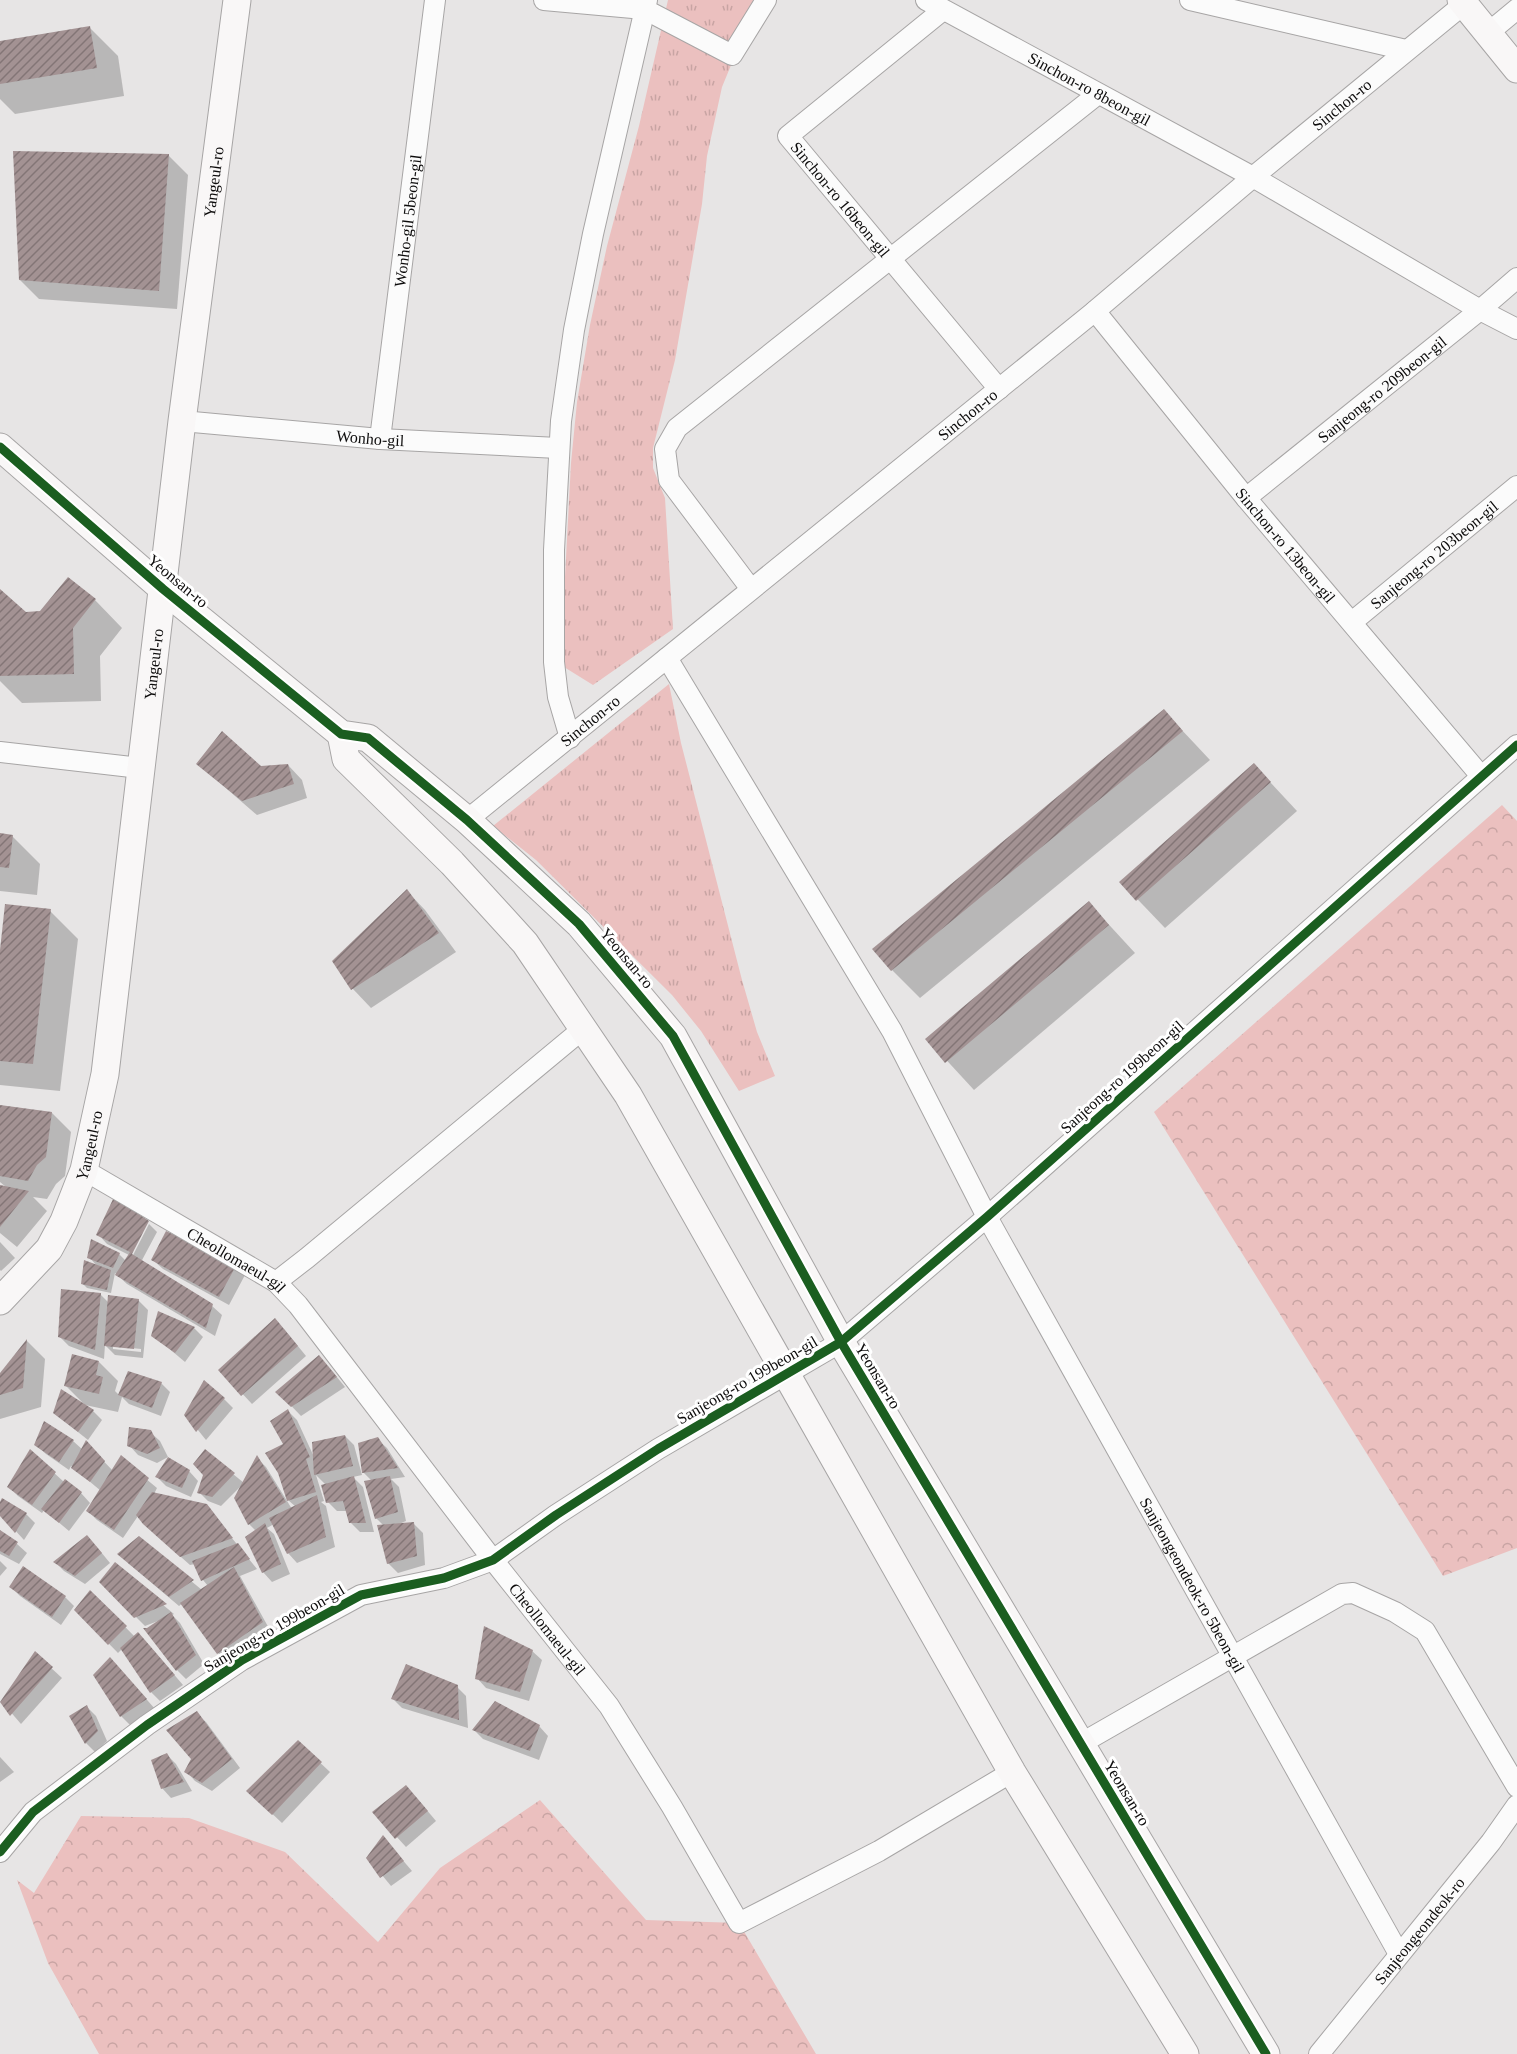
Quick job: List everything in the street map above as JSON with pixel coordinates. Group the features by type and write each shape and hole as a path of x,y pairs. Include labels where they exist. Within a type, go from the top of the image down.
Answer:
{"street":[{"name":"Yangeul-ro","path":"0,1301 49,1249 64,1221 84,1170 105,1074 182,422 237,0"},
{"name":"Wonho-gil 5beon-gil","path":"380,439 435,0"},
{"path":"544,0 645,5 732,55 766,0"},
{"name":"Sinchon-ro 8beon-gil","path":"926,0 1253,177 1480,310 1517,329"},
{"path":"1190,0 1406,50"},
{"path":"1462,2 1517,69"},
{"name":"Sinchon-ro","path":"467,820 1095,311 1462,2"},
{"path":"570,738 558,697 554,662 554,550 558,448 573,330 645,5"},
{"path":"1488,33 1517,9"},
{"name":"Sinchon-ro 16beon-gil","path":"943,10 788,136 999,389"},
{"path":"751,589 669,480 665,449 677,428 1098,94"},
{"name":"Sanjeong-ro 209beon-gil","path":"1246,498 1517,278"},
{"name":"Sinchon-ro 13beon-gil","path":"1095,311 1246,498 1481,776"},
{"name":"Wonho-gil","path":"182,422 380,439 558,448"},
{"name":"Yeonsan-ro","path":"0,447 163,589 341,734 368,738 467,820 579,924 673,1036 841,1342 1266,2054"},
{"name":"Sanjeong-ro 203beon-gil","path":"1352,622 1517,486"},
{"name":"Sanjeongeondeok-ro 5beon-gil","path":"667,658 892,1030 987,1217 1399,1954"},
{"path":"341,734 346,759 452,863 525,943 628,1095 1012,1772 1185,2054"},
{"name":"Sanjeong-ro 199beon-gil","path":"0,1852 33,1812 147,1725 242,1660 361,1595 444,1578 493,1560 556,1515 658,1449 841,1342 987,1217 1517,745"},
{"path":"0,753 140,768"},
{"path":"276,1282 584,1028"},
{"name":"Cheollomaeul-gil","path":"84,1170 276,1282 298,1305 493,1560 609,1706 666,1798 738,1923 879,1851 1012,1772"},
{"path":"1080,1744 1342,1594 1353,1593 1395,1612 1425,1631 1517,1787"},
{"name":"Sanjeongeondeok-ro","path":"1319,2054 1491,1842 1517,1805"}],"green space":[{"path":"668,0 758,0 722,87 707,156 702,204 675,360 653,448 653,468 665,498 673,629 593,685 564,667 564,596 571,463 577,402 607,246 639,126"},
{"path":"669,684 681,743 742,980 757,1032 775,1076 739,1091 701,1031 672,995 536,860 493,826"},
{"path":"1502,805 1517,821 1517,1548 1443,1576 1154,1112"},
{"path":"540,1800 646,1920 739,1923 816,2054 99,2054 48,1963 17,1880 34,1893 81,1816 189,1818 285,1852 378,1942 440,1868"}],"building":[{"path":"90,26 97,68 0,84 0,41"},
{"path":"13,151 169,154 159,291 19,280"},
{"path":"68,577 96,599 73,628 74,674 0,676 0,589 26,612 40,611"},
{"path":"1164,709 1183,731 891,971 872,949"},
{"path":"222,731 261,766 288,764 294,784 242,801 196,764"},
{"path":"1254,763 1271,782 1136,901 1119,882"},
{"path":"0,833 13,835 9,868 0,867"},
{"path":"407,889 439,933 351,990 332,961"},
{"path":"1089,901 1109,925 945,1063 925,1039"},
{"path":"5,904 51,909 33,1064 0,1061 0,950"},
{"path":"0,1105 52,1112 46,1157 37,1165 28,1181 0,1176"},
{"path":"0,1185 29,1191 0,1227"},
{"path":"114,1197 149,1221 132,1254 213,1304 206,1328 115,1275 130,1252 96,1235"},
{"path":"166,1231 237,1264 219,1297 151,1260"},
{"path":"91,1239 120,1253 113,1268 87,1258"},
{"path":"84,1260 111,1270 107,1290 81,1284"},
{"path":"61,1289 101,1293 95,1350 58,1337"},
{"path":"108,1295 139,1299 134,1349 104,1346"},
{"path":"158,1311 195,1327 175,1353 151,1336"},
{"path":"275,1318 298,1346 241,1396 218,1370"},
{"path":"27,1339 23,1388 0,1395 0,1373"},
{"path":"72,1354 99,1361 96,1375 103,1377 99,1394 64,1386"},
{"path":"319,1355 337,1377 291,1407 275,1392"},
{"path":"128,1371 162,1382 152,1408 118,1395"},
{"path":"204,1380 225,1398 196,1432 184,1415"},
{"path":"61,1389 94,1410 78,1432 53,1413"},
{"path":"288,1409 310,1457 306,1459 316,1492 287,1501 278,1473 265,1453 283,1444 270,1421"},
{"path":"44,1421 74,1440 59,1462 34,1445"},
{"path":"129,1427 151,1430 160,1448 147,1454 127,1446"},
{"path":"345,1435 353,1466 314,1475 312,1442"},
{"path":"378,1437 398,1468 362,1473 358,1443"},
{"path":"86,1440 105,1461 90,1482 71,1468"},
{"path":"30,1449 56,1472 32,1505 7,1487"},
{"path":"205,1449 235,1473 212,1497 197,1493 203,1475 193,1464"},
{"path":"121,1455 149,1478 114,1530 86,1511"},
{"path":"257,1455 286,1502 248,1525 234,1498"},
{"path":"168,1457 190,1470 182,1488 155,1477"},
{"path":"354,1476 366,1523 349,1523 343,1501 326,1503 321,1485"},
{"path":"390,1476 398,1512 375,1519 364,1481"},
{"path":"65,1479 82,1492 59,1523 41,1509"},
{"path":"152,1492 207,1504 233,1538 180,1557 136,1515"},
{"path":"317,1495 326,1537 287,1554 269,1518"},
{"path":"2,1498 27,1513 15,1533 0,1516"},
{"path":"414,1522 417,1556 387,1564 377,1525"},
{"path":"265,1523 281,1564 262,1573 245,1537"},
{"path":"0,1530 18,1542 9,1556 0,1551"},
{"path":"87,1535 102,1553 75,1576 53,1562"},
{"path":"139,1536 194,1580 169,1597 117,1554"},
{"path":"238,1543 250,1559 201,1581 192,1561"},
{"path":"115,1562 167,1604 134,1618 99,1582"},
{"path":"23,1566 66,1596 52,1617 9,1587"},
{"path":"234,1567 263,1622 217,1654 180,1603"},
{"path":"90,1590 127,1626 108,1645 74,1610"},
{"path":"171,1612 196,1655 176,1671 143,1628 147,1628"},
{"path":"484,1626 533,1650 520,1692 475,1679"},
{"path":"138,1632 175,1675 150,1693 120,1648"},
{"path":"35,1651 53,1667 10,1716 0,1702"},
{"path":"110,1657 147,1699 120,1717 93,1675"},
{"path":"406,1664 458,1685 459,1720 391,1699"},
{"path":"495,1701 540,1725 530,1751 472,1730"},
{"path":"87,1705 98,1731 85,1744 69,1716"},
{"path":"197,1711 232,1759 202,1783 184,1772 191,1759 166,1730"},
{"path":"298,1740 322,1762 272,1815 246,1791"},
{"path":"167,1753 184,1782 161,1789 151,1760"},
{"path":"406,1785 428,1811 395,1839 372,1812"},
{"path":"383,1835 404,1861 380,1878 366,1858"}],"cycle path":[{"path":"0,447 163,589 341,734 368,738 467,820 579,924 673,1036 841,1342 1266,2054"},
{"path":"0,1852 33,1812 147,1725 242,1660 361,1595 444,1578 493,1560 556,1515 658,1449 841,1342 987,1217 1517,745"}]}
